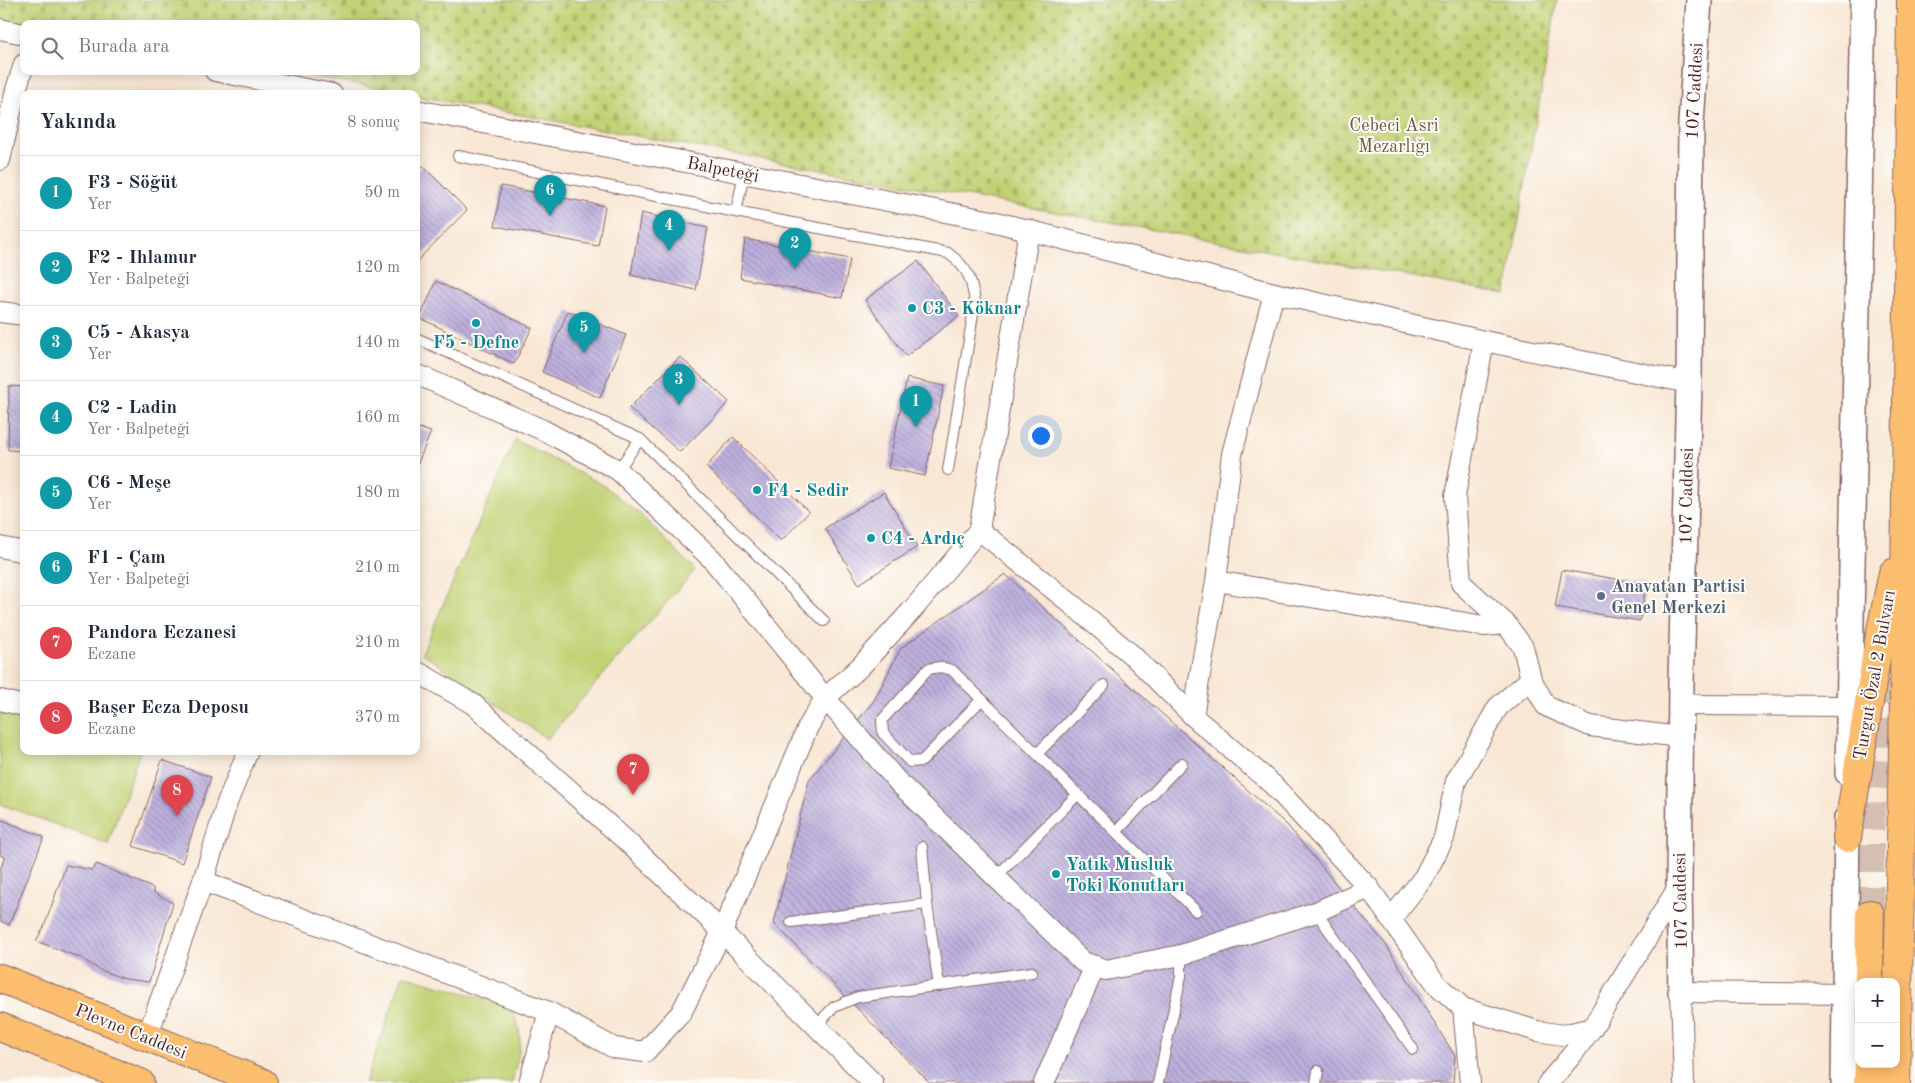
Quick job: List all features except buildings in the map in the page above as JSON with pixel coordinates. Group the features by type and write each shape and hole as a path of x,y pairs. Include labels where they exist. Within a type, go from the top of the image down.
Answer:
{"main road":[{"name":"Turgut Özal 2 Bulvarı","path":"1896,1083 1906,512 1911,0"},
{"name":"Turgut Özal 2 Bulvarı","path":"1847,838 1879,640 1906,512"},
{"path":"1870,914 1870,978"},
{"name":"Plevne Caddesi","path":"0,978 263,1083"},
{"path":"0,1027 140,1083"},
{"path":"1868,1083 1869,1068"}],"street":[{"name":"107 Caddesi","path":"1682,992 1679,886 1680,737 1689,383 1691,124 1699,0"},
{"path":"1844,1083 1844,994 1863,0"},
{"path":"0,29 20,33"},
{"path":"0,160 21,75"},
{"path":"235,75 312,90"},
{"name":"Balpeteği","path":"420,111 1030,230 1274,293 1484,341 1689,383"},
{"path":"203,881 549,1012 614,1048 645,1052 680,1013 722,932 808,727 826,698 860,667 914,608 979,530 1030,230"},
{"path":"1193,716 1216,581 1232,454 1274,293"},
{"path":"0,312 20,314"},
{"path":"1484,341 1455,496 1461,583 1506,624 1523,647 1531,679 1546,706 1590,726 1680,737"},
{"path":"420,376 543,430 618,470 712,558 826,698 899,783 1083,962 1106,970 1181,955 1316,912 1369,888"},
{"path":"979,530 1133,656 1193,716 1273,785 1369,888 1436,985 1463,1008 1537,1031 1563,1035 1592,1028"},
{"path":"0,547 20,551"},
{"path":"1216,581 1484,626 1506,624"},
{"path":"420,673 473,704 622,837 722,932 873,1083"},
{"path":"1391,919 1424,877 1444,838 1456,781 1498,707 1531,679"},
{"path":"0,700 20,705"},
{"path":"1681,705 1850,706"},
{"path":"147,1038 203,881 227,803 246,755"},
{"path":"1548,1083 1592,1028 1679,886"},
{"path":"1044,1083 1095,966"},
{"path":"1684,1083 1682,992 1844,994"},
{"path":"1463,1008 1470,1083"},
{"path":"529,1083 549,1012"}],"lane":[{"path":"458,156 948,253 962,264 972,281 975,302 948,470"},
{"path":"736,212 744,173"},
{"path":"420,340 640,439 824,622"},
{"path":"618,470 640,439"},
{"path":"982,699 922,761 910,762 883,733 882,720 928,669 940,667 952,670 982,699 1078,794 1196,912"},
{"path":"1037,754 1104,685"},
{"path":"1116,832 1182,763"},
{"path":"995,878 1078,794"},
{"path":"922,847 927,904 939,986"},
{"path":"791,922 927,904"},
{"path":"1316,912 1413,1049"},
{"path":"1158,1083 1181,976 1181,955"},
{"path":"816,1026 834,1007 858,997 1032,972"},
{"path":"1316,1083 1318,1071"}],"green space":[{"name":"Cebeci Asri Mezarlığı","path":"0,0 1557,0 1506,294 420,97 420,90 393,90 305,75 420,75 420,20 20,20 20,23 0,20"},
{"path":"515,440 603,485 642,516 695,570 547,739 422,653"},
{"path":"0,710 20,716 20,755 139,755 108,844 0,804"},
{"path":"403,975 509,1006 515,1016 520,1034 519,1052 512,1083 365,1083"}],"tunnel":[{"path":"1870,914 1870,832 1879,700 1885,680 1889,676 1899,671 1915,669"}],"place":[{"name":"F1 - Çam","path":"550,216"},
{"name":"C2 - Ladin","path":"669,251"},
{"name":"F2 - Ihlamur","path":"795,269"},
{"name":"C3 - Köknar","path":"912,308"},
{"name":"F5 - Defne","path":"476,323"},
{"name":"C6 - Meşe","path":"584,353"},
{"name":"C5 - Akasya","path":"679,405"},
{"name":"F3 - Söğüt","path":"916,427"},
{"name":"F4 - Sedir","path":"757,490"},
{"name":"C4 - Ardıç","path":"871,538"},
{"name":"Anavatan Partisi Genel Merkezi","path":"1601,596"},
{"name":"Pandora Eczanesi","path":"633,795"},
{"name":"Başer Ecza Deposu","path":"177,816"},
{"name":"Yatık Musluk Toki Konutları","path":"1056,874"}]}
